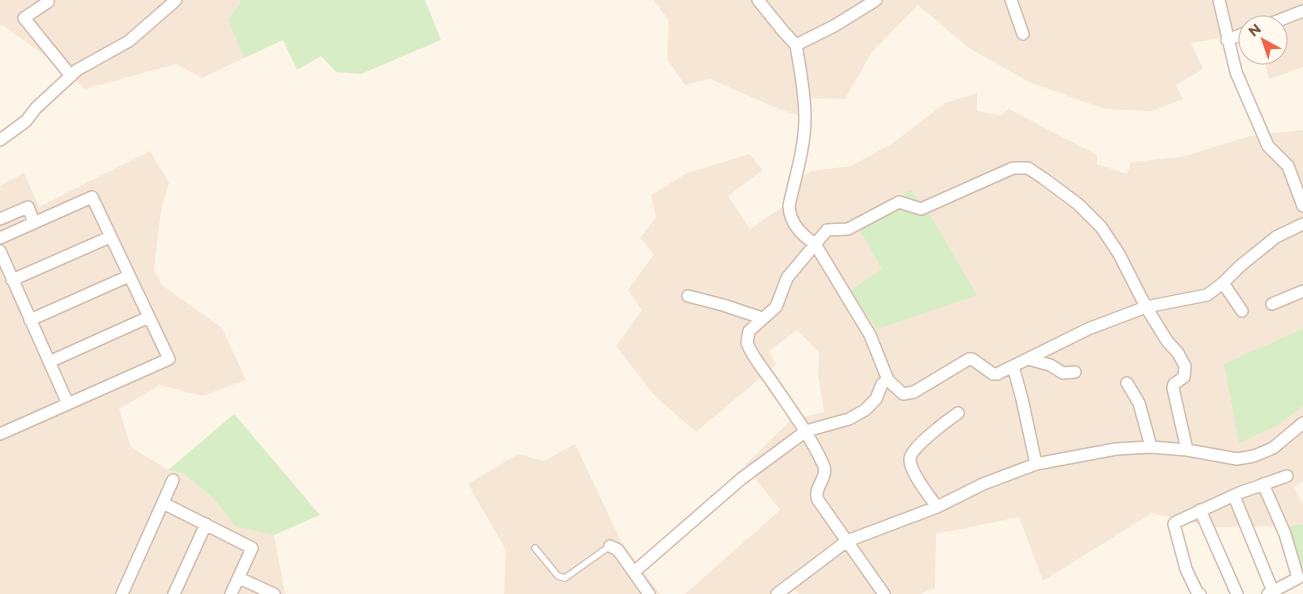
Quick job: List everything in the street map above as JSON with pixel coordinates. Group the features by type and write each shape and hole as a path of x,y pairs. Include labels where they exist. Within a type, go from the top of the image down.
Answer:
{"street":[{"path":"47,0 48,2 24,18 71,76"},
{"path":"758,0 783,32 796,45 802,81 805,119 789,212 803,236 816,244 870,335 888,380 903,394 909,394 969,359 972,359 994,374 998,374 1088,329 1146,307 1207,295 1276,237 1303,224"},
{"path":"796,45 834,26 876,0"},
{"path":"1012,0 1023,34"},
{"path":"1219,0 1236,72 1268,146 1288,166 1303,206"},
{"path":"0,140 26,121 36,108 77,70 129,40 171,2"},
{"path":"1288,16 1303,10"},
{"path":"1227,40 1238,36"},
{"path":"884,594 816,496 825,474 825,468 806,431 749,348 747,339 749,331 776,307 787,278 827,230 848,228 899,202 921,209 1013,168 1028,168 1078,204 1100,227 1118,254 1146,307 1167,341 1178,353 1185,366 1184,377 1174,384 1173,388 1187,450"},
{"path":"0,238 92,197 168,359 0,434"},
{"path":"0,219 28,207 34,223"},
{"path":"12,280 110,237"},
{"path":"0,251 68,404"},
{"path":"30,320 129,276"},
{"path":"1223,283 1242,311"},
{"path":"1272,304 1303,291"},
{"path":"688,296 731,307 762,318"},
{"path":"49,362 149,317"},
{"path":"1028,359 1050,365 1064,373 1075,372"},
{"path":"1013,366 1036,464"},
{"path":"634,572 741,479 806,431 849,419 866,410 876,398 882,385 888,380"},
{"path":"1127,383 1139,404 1151,447"},
{"path":"937,507 916,475 910,460 911,454 927,437 958,413"},
{"path":"777,594 848,541 937,507 983,484 1036,464 1116,449 1151,447 1187,450 1237,459 1254,456 1273,448 1303,423"},
{"path":"1200,594 1197,592 1186,569 1174,524 1177,520 1200,510 1287,476"},
{"path":"122,594 173,480"},
{"path":"1234,496 1272,593 1298,578 1285,534 1263,484"},
{"path":"163,504 252,548 231,594"},
{"path":"1200,510 1237,594"},
{"path":"174,594 206,524"},
{"path":"610,546 618,550 649,594"},
{"path":"238,578 274,594"}],"lane":[{"path":"535,548 558,576 565,578 610,546"}],"shaded area":[{"path":"0,0 240,0 241,4 228,20 244,58 202,78 176,64 85,89 66,71 4,26 0,26"},
{"path":"654,0 1303,0 1303,67 1269,79 1266,65 1288,65 1288,15 1238,15 1238,36 1191,43 1203,69 1176,85 1183,99 1152,111 1105,109 1031,83 969,48 918,5 872,52 845,99 804,98 803,117 779,109 710,79 685,85 667,59 669,21"},
{"path":"977,93 977,111 1001,115 1009,109 1097,155 1097,164 1127,174 1131,162 1181,157 1250,136 1303,130 1303,481 1294,487 1303,504 1303,524 1212,527 1152,513 1043,581 1019,517 936,534 935,588 920,594 799,594 790,585 779,594 685,594 780,510 745,465 791,420 824,412 818,375 819,353 797,330 769,351 776,365 696,432 654,395 616,346 642,310 628,290 654,254 640,238 656,217 651,195 687,173 749,154 763,170 728,196 750,229 791,201 795,181 811,171 851,166 893,143 945,103"},
{"path":"150,151 169,183 161,210 154,270 162,285 222,328 246,380 202,396 160,385 119,409 131,447 168,470 183,473 213,498 236,527 274,535 285,594 0,594 0,186 24,173 39,207"},
{"path":"575,444 621,541 660,594 504,594 506,550 468,484 518,454 544,461"}],"green space":[{"path":"240,0 425,0 441,40 361,74 336,72 321,56 297,70 283,40 244,58 228,20 240,4"},
{"path":"910,190 927,210 977,295 877,329 850,291 882,269 856,223"},
{"path":"1303,329 1303,406 1278,425 1239,443 1224,364"},
{"path":"234,414 320,515 274,535 236,527 213,498 183,473 168,470"},
{"path":"1303,524 1303,577 1290,576 1287,526"}]}
